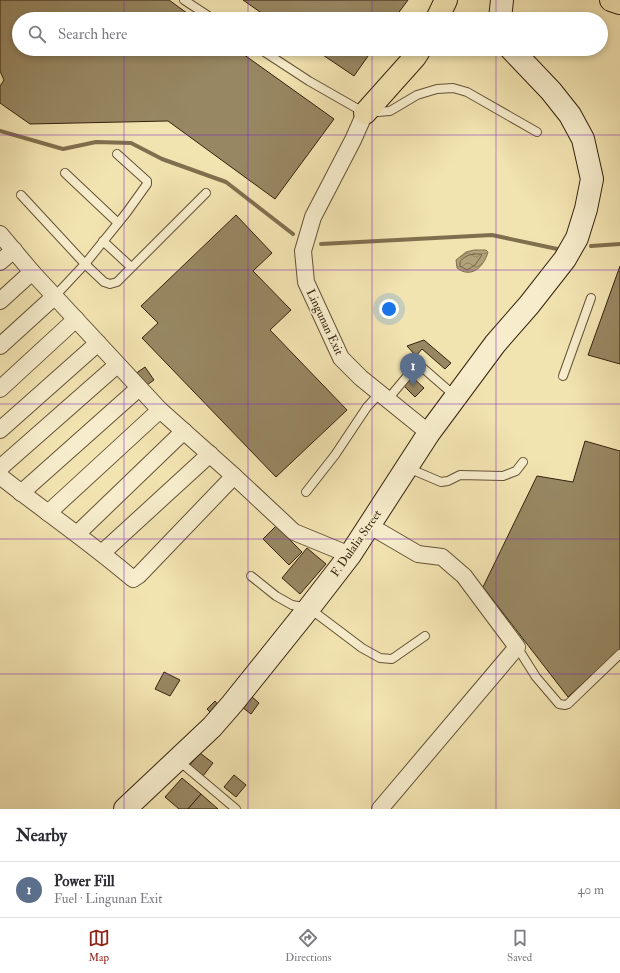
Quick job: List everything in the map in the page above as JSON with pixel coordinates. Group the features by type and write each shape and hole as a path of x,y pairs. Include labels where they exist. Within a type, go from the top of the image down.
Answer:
{"highway":[{"path":"428,12 432,0"},
{"path":"440,12 446,0"},
{"path":"611,0 620,3"},
{"path":"365,113 402,56"},
{"path":"365,113 416,56"}],"street":[{"path":"501,12 502,0"},
{"name":"F. Dulalia Street","path":"125,809 212,727 309,608 350,555 370,526 429,433 495,344 530,305 565,259 577,238 586,209 592,179 583,139 570,114 551,91 518,56"},
{"name":"Lingunan Exit","path":"365,113 353,140 313,217 303,251 306,282 341,358 361,378 429,433"},
{"path":"0,234 32,272 160,410 294,532 350,555"},
{"path":"0,262 14,250"},
{"path":"0,301 32,272"},
{"path":"0,346 55,296"},
{"path":"0,389 76,319"},
{"path":"0,430 98,343"},
{"path":"0,468 117,365"},
{"path":"21,493 139,388"},
{"path":"48,513 160,410"},
{"path":"77,534 184,431"},
{"path":"102,552 210,454"},
{"path":"0,476 102,552 133,579 139,575 234,476"},
{"path":"370,526 418,554 442,557 464,576 517,646 380,809"}],"lane":[{"path":"184,0 202,12"},
{"path":"271,56 365,113 390,111 417,95 437,89 454,88 467,92 537,132"},
{"path":"55,296 85,264 118,223 147,183 147,181 117,154"},
{"path":"65,173 118,223"},
{"path":"21,195 85,264 104,282 110,284 117,282 206,193"},
{"path":"103,241 131,267"},
{"path":"563,376 591,298"},
{"path":"306,492 335,455 367,407 384,396 414,368 419,367 424,369 456,397"},
{"path":"407,468 441,482 448,481 460,475 503,476 516,471 523,462"},
{"path":"251,576 276,596 292,605 309,608 362,648 380,658 392,659 425,636"},
{"path":"517,646 536,677 559,704 562,705 568,704 620,654"},
{"path":"177,759 236,809"}],"water":[{"path":"486,250 488,252 480,267 472,272 462,271 457,268 456,260 466,252"}],"building":[{"path":"0,0 169,0 185,12 12,12 12,56 246,56 334,119 275,199 168,121 30,124 0,103 0,86 4,80 0,71"},
{"path":"243,0 408,0 399,12 260,12"},
{"path":"324,56 368,56 354,76"},
{"path":"236,215 272,253 253,271 291,310 270,330 347,410 276,477 142,338 158,323 141,306"},
{"path":"620,266 620,364 588,355"},
{"path":"424,340 451,363 445,369 422,349 416,356 407,346"},
{"path":"145,367 154,380 144,387 135,374"},
{"path":"411,376 424,388 415,397 403,385"},
{"path":"585,441 620,451 620,649 568,697 483,587 537,476 573,482"},
{"path":"276,526 302,552 289,565 263,539"},
{"path":"307,548 326,564 300,594 282,578"},
{"path":"164,672 180,680 170,696 155,689"},
{"path":"251,696 259,703 251,714 242,707"},
{"path":"215,701 218,705 211,713 207,709"},
{"path":"200,753 213,763 203,776 189,766"},
{"path":"234,775 246,785 236,797 224,787"},
{"path":"182,778 201,794 188,809 179,809 165,797"},
{"path":"201,794 218,809 188,809"}],"waterway":[{"path":"0,131 63,149 96,142 131,143 162,159 226,182 293,234"},
{"path":"321,244 492,235 562,250"},
{"path":"591,246 620,244"}],"place":[{"name":"Power Fill","path":"413,386"}]}
